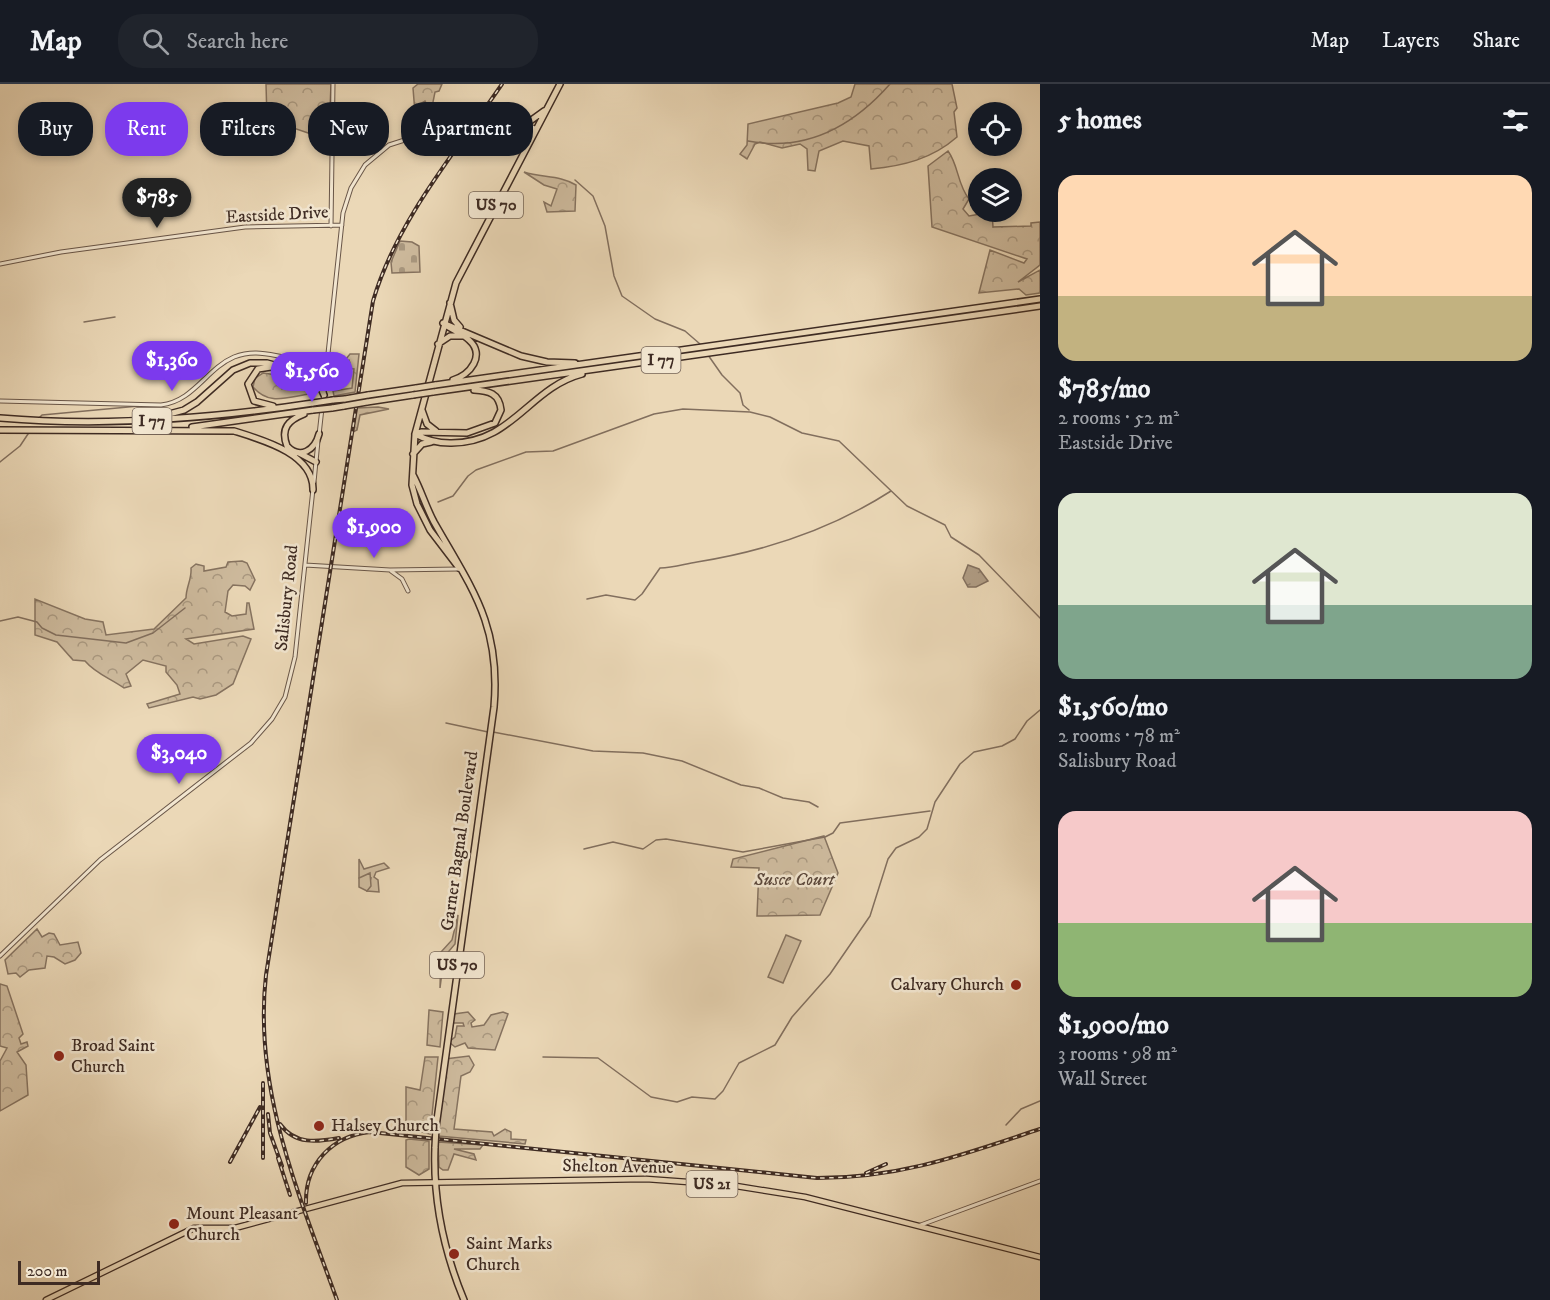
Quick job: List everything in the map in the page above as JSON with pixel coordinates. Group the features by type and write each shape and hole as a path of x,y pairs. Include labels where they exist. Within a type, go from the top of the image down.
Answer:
{"highway":[{"name":"US 70","path":"536,129 560,84"},
{"path":"533,119 547,108"},
{"name":"Garner Bagnal Boulevard","path":"464,1300 443,1236 436,1182 436,1127 496,681 493,644 487,619 427,508 413,475 412,459 415,434 451,296 536,129"},
{"path":"435,385 464,375 475,364 476,350 451,313 451,296"},
{"name":"I 77","path":"0,418 78,422 183,419 303,405 1040,299"},
{"name":"I 77","path":"0,430 92,432 161,430 332,408 1040,306"},
{"path":"443,323 508,351 541,361 575,363 624,358"},
{"path":"437,345 450,336 464,333"},
{"path":"415,434 432,441 457,443 479,439 502,429 559,382 584,374 652,361"},
{"path":"303,405 260,405 248,391 249,378 258,369 268,367 314,376 325,369 327,362"},
{"path":"78,422 170,416 197,402 233,370 250,363 267,363 325,379"},
{"path":"314,376 324,395"},
{"path":"415,434 478,431 490,427 499,417 500,403 492,392 460,389"},
{"path":"422,405 427,424 443,433"},
{"path":"313,410 295,418 285,427 285,441 308,469 313,490"},
{"path":"161,430 234,431 316,462"},
{"path":"296,456 310,450 319,434"},
{"path":"412,459 418,447 432,441"}],"main road":[{"name":"Shelton Avenue","path":"46,1300 194,1228 235,1228 402,1183 651,1179 721,1184 805,1197 1040,1257"}],"street":[{"path":"331,226 333,84"},
{"name":"Salisbury Road","path":"0,957 100,860 266,728 285,697 291,677 305,565 342,225 347,199 358,176 375,156 389,145 401,142"},
{"name":"Eastside Drive","path":"0,264 61,252 245,227 342,225"},
{"path":"0,401 161,405 185,398 230,359 245,354 258,352 327,362"},
{"path":"305,565 390,570 460,568"},
{"path":"390,570 402,579 408,591"},
{"path":"918,1226 1040,1181"}],"green space":[{"path":"266,84 331,84 330,102 308,102 308,133 296,129 296,102 267,102"},
{"path":"418,84 442,84 439,91 435,92 433,102 414,102 413,88"},
{"path":"855,84 952,84 957,108 954,112 957,137 938,151 917,160 871,169 869,146 843,141 819,151 815,171 808,170 807,149 800,144 782,148 760,142 755,144 747,159 740,154 747,145 748,124 838,103 851,97"},
{"path":"948,151 968,198 963,209 968,215 968,222 993,222 993,227 1031,226 1031,223 1040,222 1040,265 1018,282 1040,270 1040,293 1026,295 1019,289 979,293 990,250 1024,263 1027,259 932,227 928,166"},
{"path":"524,172 564,180 576,185 575,211 547,212 544,202 551,206 557,189 544,185"},
{"path":"400,241 412,242 419,246 420,272 392,273 391,262"},
{"path":"350,354 359,354 355,392 334,396 333,391 352,388 354,369 345,368 350,363 349,360 342,364"},
{"path":"263,373 297,380 307,388 310,394 279,399 265,397 253,387 255,378"},
{"path":"357,408 389,409 360,415 357,430 353,432"},
{"path":"228,562 247,563 255,580 250,590 245,586 233,585 228,591 225,612 232,616 246,614 247,603 249,603 254,629 186,639 194,644 243,636 251,639 233,684 216,695 200,699 193,697 149,708 147,704 180,694 177,685 166,672 166,666 143,660 126,674 131,686 124,688 98,673 85,661 73,660 57,642 35,635 35,599 85,619 103,622 106,635 154,629 186,598 191,568 196,564 204,566 204,571 226,567"},
{"name":"Susce Court","path":"824,836 838,873 820,915 757,916 759,868 731,867 733,859"},
{"path":"359,859 364,869 384,863 389,868 376,872 374,877 378,880 379,892 367,891 371,878 359,878"},
{"path":"370,873 371,886 367,891 359,887 359,878"},
{"path":"458,915 455,944 444,957 440,988 441,952 452,940"},
{"path":"37,929 42,937 49,933 54,934 60,945 78,942 81,953 75,960 65,964 54,957 47,956 45,968 29,970 20,977 16,973 8,974 5,960"},
{"path":"786,935 801,941 783,983 768,977"},
{"path":"0,984 7,986 23,1034 19,1038 21,1044 27,1042 28,1046 17,1052 26,1065 28,1095 0,1111 0,1061 7,1048 0,1046"},
{"path":"429,1010 443,1012 440,1047 427,1045"},
{"path":"468,1012 475,1020 471,1023 472,1027 484,1025 491,1015 503,1012 508,1014 495,1050 468,1048 465,1043 455,1047 449,1042 455,1037 457,1026 464,1026 463,1023 453,1023 454,1014"},
{"path":"469,1056 474,1065 470,1072 461,1076 454,1129 492,1132 494,1136 505,1129 511,1132 511,1139 526,1140 525,1144 438,1136 445,1059"},
{"path":"425,1057 438,1057 430,1134 406,1128 406,1087 420,1090"},
{"path":"406,1140 429,1141 429,1169 419,1175 406,1167"},
{"path":"438,1142 483,1145 480,1149 454,1149 474,1154 476,1160 454,1154 448,1170 443,1170 439,1167"}],"water":[{"path":"968,565 979,569 988,581 976,587 968,587 963,578"}],"waterway":[{"path":"748,141 789,143 827,132 860,112 890,84"},
{"path":"575,180 593,196 605,226 614,276 622,296 655,319 685,331 700,344"},
{"path":"84,322 115,317"},
{"path":"708,355 722,375 740,393 743,405 749,410"},
{"path":"39,418 42,415 139,406"},
{"path":"438,502 453,496 468,476 476,470 526,452 553,451 654,414 683,409 750,412 770,417 802,433 839,441 907,506 945,525 951,537 979,555 1040,618"},
{"path":"0,462 20,446 30,431"},
{"path":"587,599 606,595 635,600 642,594 660,568 748,552 798,537 846,517 891,491"},
{"path":"0,621 18,617 37,622 42,628 56,635 126,643 153,633 185,608"},
{"path":"543,1057 598,1058 651,1097 677,1102 692,1097 715,1099 723,1091 739,1063 775,1045 792,1017 830,974 870,916 888,859 896,848 919,837 927,829 935,802 960,764 974,752 1002,746 1015,739 1027,721 1040,710"},
{"path":"446,723 488,732"},
{"path":"493,732 593,751 643,753 682,761 741,785 759,788 783,798 809,802 818,807"},
{"path":"584,849 613,842 643,849 656,840 666,839 743,852 825,837 833,833 840,823 930,811"},
{"path":"1006,1125 1021,1109 1040,1101"}],"railway":[{"path":"337,1300 294,1181 273,1100 266,1059 264,1017 266,975 373,301 384,271 412,215 502,84"},
{"path":"263,1083 263,1158"},
{"path":"230,1162 260,1107"},
{"path":"268,1114 270,1133 282,1166"},
{"path":"280,1124 292,1136 299,1139 315,1141 339,1138"},
{"path":"306,1203 310,1176 323,1154 344,1139 370,1132 817,1178 847,1177 904,1169 957,1156 1040,1129"},
{"path":"278,1158 290,1195"},
{"path":"866,1173 886,1164"}],"place":[{"name":"Calvary Church","path":"1016,985"},
{"name":"Broad Saint Church","path":"59,1056"},
{"name":"Halsey Church","path":"319,1126"},
{"name":"Mount Pleasant Church","path":"174,1224"},
{"name":"Saint Marks Church","path":"454,1254"}]}
